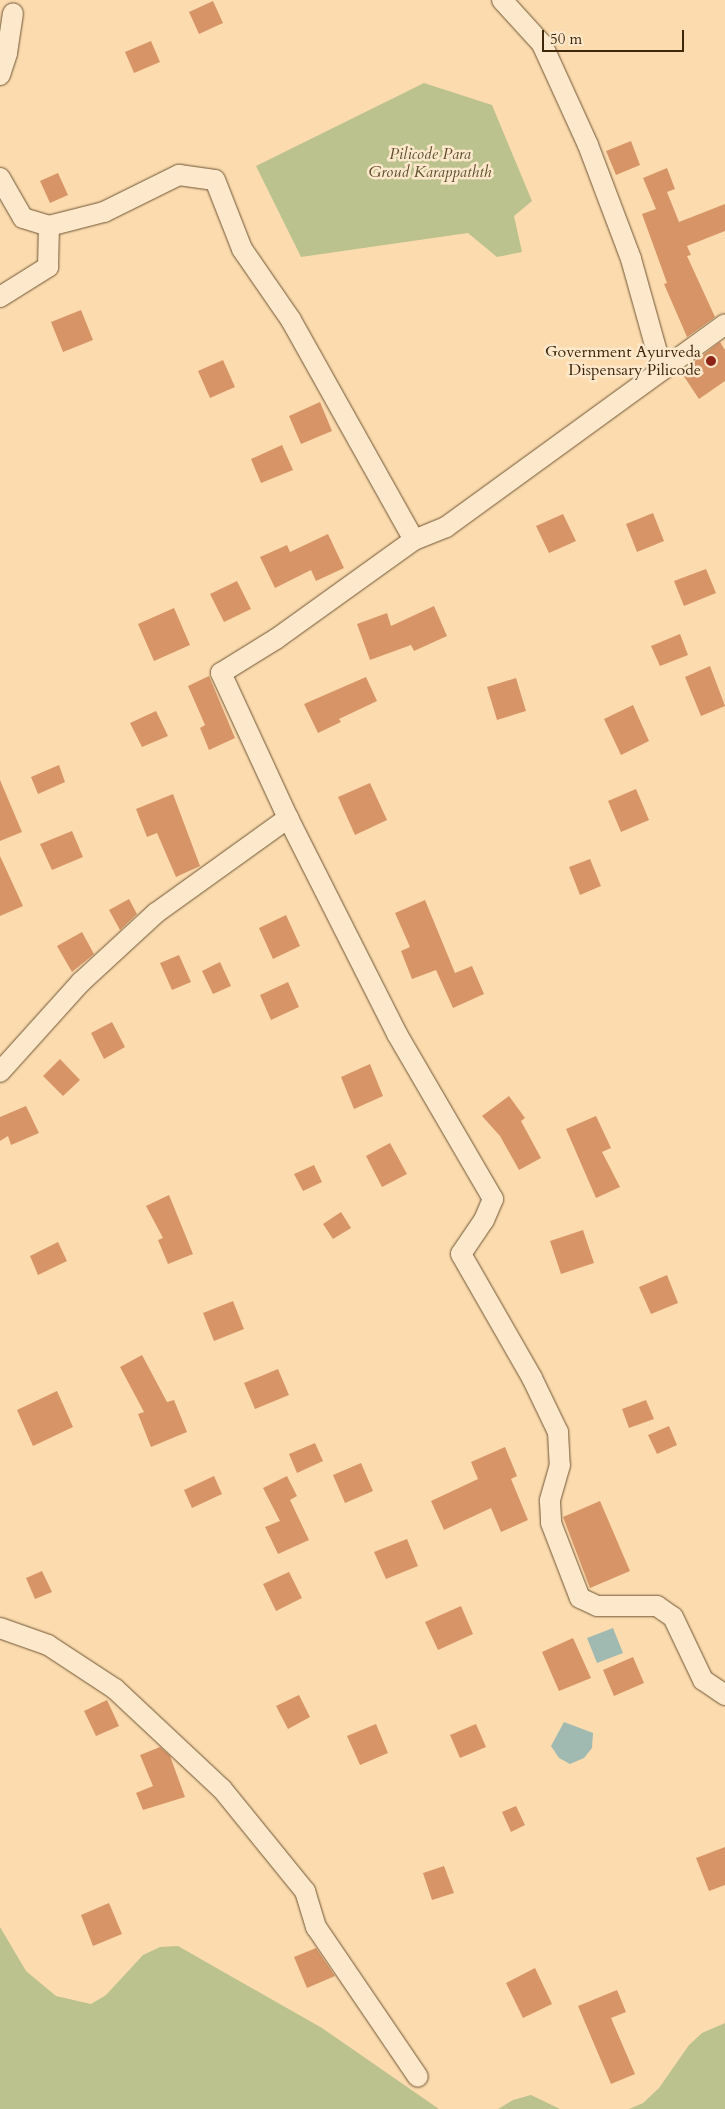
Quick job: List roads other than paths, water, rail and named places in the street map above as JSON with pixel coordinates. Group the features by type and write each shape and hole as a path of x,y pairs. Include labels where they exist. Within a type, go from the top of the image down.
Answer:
{"street":[{"path":"502,0 542,44 588,145 631,259 662,370"},
{"path":"0,75 8,54 12,13"},
{"path":"0,178 23,218 49,226 104,212 179,175 215,180 242,249 291,320 414,540"},
{"path":"0,296 48,267 49,226"},
{"path":"725,324 446,527 414,540 276,639 221,673 288,818 397,1034 493,1199 484,1220 461,1254 532,1378 558,1432 560,1465 550,1501 552,1523 580,1598 597,1606 657,1606 673,1617 703,1680 725,1695"},
{"path":"0,1072 81,982 156,913 288,818"},
{"path":"0,1628 48,1645 115,1689 222,1789 305,1891 316,1927 418,2077"}],"water":[{"path":"613,1628 623,1653 597,1663 587,1638"},
{"path":"564,1722 593,1733 592,1748 584,1758 570,1764 559,1758 551,1746"}],"place":[{"name":"Government Ayurveda Dispensary Pilicode","path":"711,361"}],"park label":[{"name":"Pilicode Para Groud Karappathth","path":"430,163"}]}
